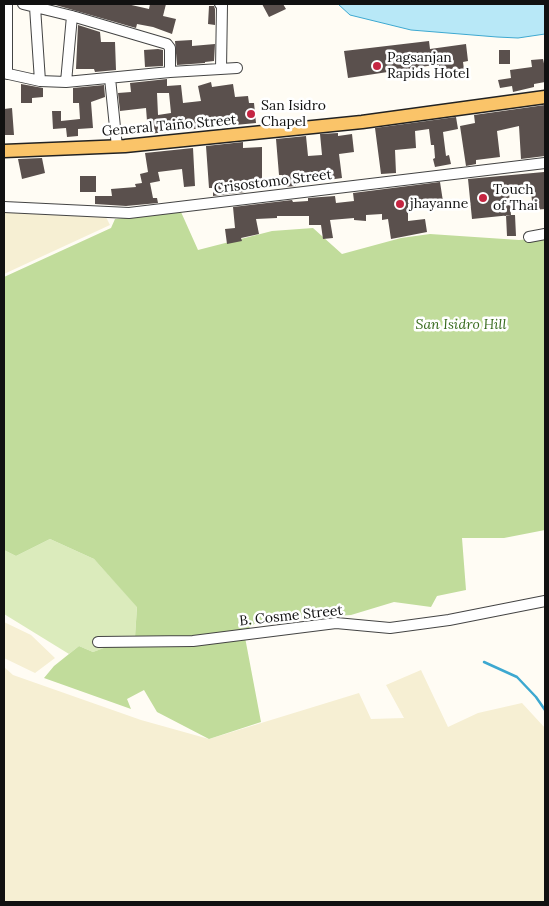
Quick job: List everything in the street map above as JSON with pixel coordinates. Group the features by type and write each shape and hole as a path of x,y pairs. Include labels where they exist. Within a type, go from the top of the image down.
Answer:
{"main road":[{"name":"General Taiño Street","path":"4,151 116,147 362,122 545,97"}],"street":[{"path":"7,4 5,73 40,80 66,82 237,68"},
{"path":"22,4 72,16 167,44 170,48 170,72"},
{"path":"220,4 222,4 221,69"},
{"path":"36,7 40,80"},
{"path":"66,82 72,16"},
{"path":"110,78 116,147"},
{"name":"Crisostomo Street","path":"4,207 129,213 545,164"},
{"path":"529,237 545,234"},
{"name":"B. Cosme Street","path":"98,642 193,641 336,623 390,628 449,620 545,600"}],"shaded area":[{"path":"4,210 106,217 110,225 4,274"},
{"path":"4,622 31,635 55,658 35,673 4,658"},
{"path":"4,667 13,675 141,720 209,739 359,693 371,719 404,718 386,685 421,670 448,727 478,713 522,703 545,728 545,902 4,902"}],"green space":[{"name":"San Isidro Hill","path":"181,212 198,250 272,231 313,228 342,254 401,238 430,234 519,240 545,238 545,530 504,538 462,538 466,590 437,596 431,607 394,602 351,615 258,621 244,632 261,722 209,739 157,712 144,690 127,699 131,709 44,678 54,666 79,646 93,652 109,646 105,637 135,637 137,607 94,559 50,539 16,556 4,550 4,277 111,228 115,219"},
{"path":"50,539 94,559 137,606 135,637 93,652 79,646 69,654 4,614 4,550 16,556"}],"water":[{"path":"338,4 545,4 545,34 518,38 411,30 350,15"}],"building":[{"path":"52,4 127,4 149,9 150,4 166,4 163,16 176,19 172,34 153,27 137,24 136,28"},
{"path":"262,4 283,4 286,9 269,17"},
{"path":"209,6 214,6 215,9 215,25 208,24"},
{"path":"78,25 100,32 101,42 115,42 116,70 95,72 94,69 76,69"},
{"path":"192,40 192,46 215,44 214,61 177,65 175,41"},
{"path":"429,41 430,49 466,44 468,61 463,62 465,77 441,80 439,65 434,65 348,78 344,51"},
{"path":"144,50 163,50 163,66 145,67"},
{"path":"499,50 510,50 510,64 499,64"},
{"path":"543,59 545,82 513,92 512,86 500,88 498,80 511,78 510,70 532,67 531,60"},
{"path":"167,79 167,86 181,85 183,103 201,101 198,86 211,82 212,87 233,84 235,97 248,96 249,103 254,103 256,123 235,125 235,121 222,122 222,126 148,134 146,108 120,111 118,93 131,92 130,83","holes":["157,93 169,93 171,113 158,115"]},
{"path":"21,84 43,88 43,97 32,98 32,103 21,103"},
{"path":"104,85 105,97 91,102 93,128 78,129 78,136 67,137 66,128 53,129 52,111 61,111 61,121 80,119 79,103 73,103 73,88"},
{"path":"545,105 545,156 521,159 519,126 497,131 500,157 476,160 476,164 466,166 460,126 475,123 474,115"},
{"path":"12,108 14,135 4,135 4,109"},
{"path":"456,117 458,129 443,132 446,156 449,155 451,164 435,167 433,159 435,158 434,145 431,145 429,129 415,131 416,148 395,150 396,173 381,174 375,128"},
{"path":"338,133 338,136 352,134 354,152 339,154 342,178 295,183 296,186 283,187 282,175 279,175 276,139 306,136 308,156 322,155 320,134"},
{"path":"243,142 243,148 262,147 262,182 244,183 245,192 213,196 213,188 209,188 206,146"},
{"path":"193,148 195,186 184,187 182,169 158,172 160,181 150,183 153,198 157,198 158,203 126,206 95,204 95,196 112,196 111,189 136,187 135,184 142,183 140,174 148,172 145,153"},
{"path":"42,158 45,173 22,179 18,159"},
{"path":"544,172 545,209 533,210 531,192 509,193 511,215 472,219 468,179"},
{"path":"80,176 96,176 96,192 80,192"},
{"path":"440,182 444,208 426,210 425,201 408,204 408,221 425,219 427,232 391,239 388,219 382,220 382,214 366,215 366,221 354,220 354,218 330,220 333,238 323,239 321,225 309,225 309,216 277,216 277,218 256,219 259,234 241,238 242,241 227,244 225,229 235,228 233,207 292,200 293,202 308,201 308,198 335,196 336,203 354,201 353,193"},
{"path":"506,215 515,215 516,236 507,236"}],"waterway":[{"path":"484,662 517,677 536,697 545,710"}],"place":[{"name":"Pagsanjan Rapids Hotel","path":"377,66"},
{"name":"San Isidro Chapel","path":"251,114"},
{"name":"Touch of Thai","path":"483,198"},
{"name":"jhayanne","path":"400,204"}]}
